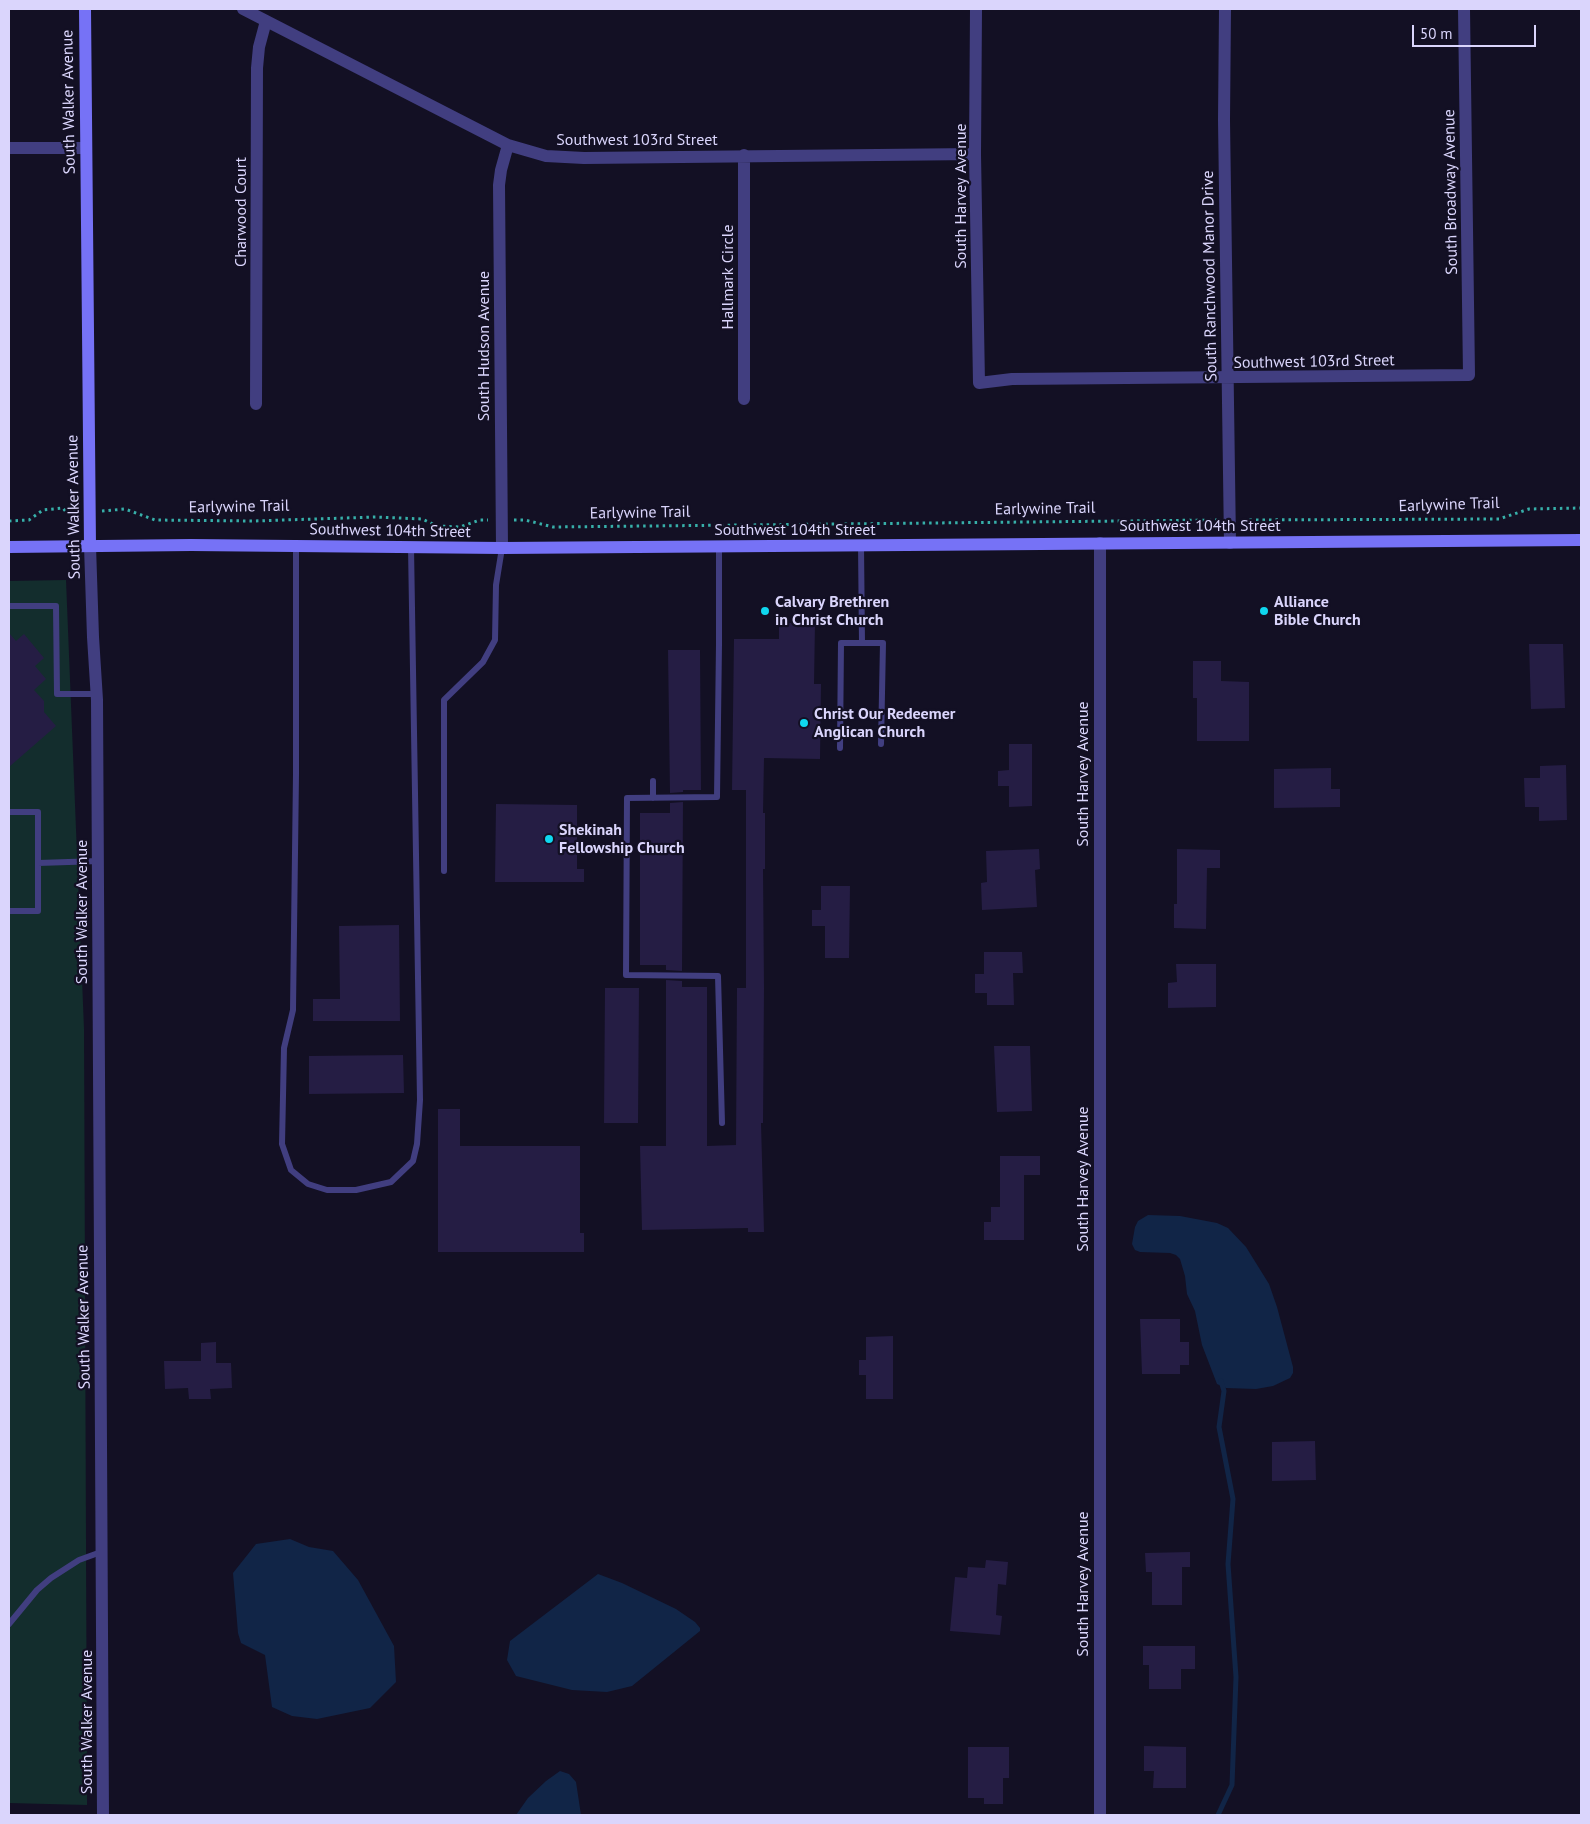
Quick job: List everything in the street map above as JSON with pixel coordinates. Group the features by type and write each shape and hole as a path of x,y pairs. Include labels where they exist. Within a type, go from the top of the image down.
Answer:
{"main road":[{"name":"South Walker Avenue","path":"85,9 90,546"},
{"name":"Southwest 104th Street","path":"9,547 296,546 502,548 1581,540"}],"street":[{"name":"Southwest 103rd Street","path":"243,9 508,145 526,151 558,157 975,154"},
{"name":"South Harvey Avenue","path":"976,9 975,154 979,383"},
{"name":"South Ranchwood Manor Drive","path":"1225,9 1224,120 1230,543"},
{"name":"South Broadway Avenue","path":"1464,9 1469,376"},
{"name":"Charwood Court","path":"256,404 257,68 259,47 266,21"},
{"name":"South Hudson Avenue","path":"502,548 499,185 508,145"},
{"path":"9,148 86,148"},
{"name":"Hallmark Circle","path":"744,156 744,399"},
{"name":"Southwest 103rd Street","path":"979,383 1012,379 1469,376"},
{"name":"South Harvey Avenue","path":"1100,543 1100,1815"},
{"name":"South Walker Avenue","path":"90,546 97,694 103,1815"}],"lane":[{"path":"861,545 862,643"},
{"path":"296,546 293,1010 284,1048 282,1144 291,1170 308,1184 326,1190 356,1190 391,1182 413,1161 417,1144 420,1100 411,548"},
{"path":"719,546 717,797 627,798 626,975 718,976 722,1123"},
{"path":"444,871 444,700 483,662 495,640 496,585 502,548"},
{"path":"9,606 56,606 57,694 97,694"},
{"path":"840,748 841,643 883,643 881,744"},
{"path":"653,782 653,798"},
{"path":"9,812 38,812 38,911 9,911"},
{"path":"38,862 98,861"},
{"path":"9,1624 37,1590 50,1578 79,1560 103,1552"}],"path":[{"name":"Earlywine Trail","path":"9,520 29,520 43,510 63,508 66,512 125,509 155,520 254,521 376,516 422,519 437,526 460,527 480,520 525,520 553,527 1499,519 1529,509 1581,508"}],"green space":[{"path":"66,580 84,1029 87,1805 9,1803 9,581"}],"water":[{"path":"1148,1215 1180,1216 1217,1223 1228,1228 1246,1247 1269,1284 1277,1307 1293,1367 1293,1373 1290,1378 1273,1386 1256,1389 1226,1388 1217,1384 1202,1345 1195,1311 1187,1294 1185,1276 1180,1259 1170,1253 1140,1252 1135,1250 1132,1244 1138,1221"},
{"path":"290,1539 309,1547 333,1551 358,1580 394,1646 396,1682 370,1708 317,1719 292,1716 272,1707 265,1655 241,1643 238,1633 233,1573 256,1544"},
{"path":"598,1574 622,1583 676,1609 695,1622 700,1631 632,1686 607,1692 572,1690 516,1676 507,1660 510,1641"},
{"path":"560,1771 569,1774 576,1782 581,1815 516,1815 528,1798"}],"building":[{"path":"779,623 815,623 814,684 821,684 820,759 764,758 763,1123 761,1123 764,1232 748,1232 748,1228 642,1230 640,1146 666,1146 666,980 682,981 682,987 707,987 707,1146 736,1145 737,988 746,988 746,790 732,790 734,639 779,639"},
{"path":"9,633 16,641 24,634 44,658 35,666 46,679 34,690 44,701 44,712 56,726 9,767"},
{"path":"1529,644 1563,644 1565,708 1531,709"},
{"path":"668,650 700,650 701,790 683,790 683,792 670,793"},
{"path":"1193,661 1221,661 1221,681 1249,682 1249,741 1197,741 1197,698 1193,698"},
{"path":"1009,744 1032,744 1032,806 1009,807 1009,786 998,786 998,771 1009,770"},
{"path":"1566,765 1567,820 1539,821 1539,807 1525,807 1524,778 1540,778 1540,766"},
{"path":"1331,768 1331,789 1340,789 1340,807 1274,808 1274,769"},
{"path":"683,802 682,971 666,970 666,965 640,965 640,813 670,813 670,803"},
{"path":"496,804 577,805 577,869 584,869 584,882 495,882"},
{"path":"1039,849 1040,869 1035,870 1037,907 982,910 981,883 987,882 986,851"},
{"path":"1177,849 1220,850 1220,868 1207,868 1206,929 1174,928 1174,904 1177,904"},
{"path":"821,886 850,886 849,958 825,958 825,926 812,926 812,910 821,910"},
{"path":"399,925 400,1021 313,1021 313,999 340,999 339,926"},
{"path":"984,952 1022,952 1023,973 1013,973 1014,1005 987,1005 987,993 975,993 975,974 984,974"},
{"path":"1176,964 1216,964 1216,1007 1168,1008 1168,983 1177,982"},
{"path":"605,988 639,988 638,1123 604,1123"},
{"path":"994,1046 1030,1046 1032,1111 997,1112"},
{"path":"403,1055 404,1093 309,1094 309,1056"},
{"path":"438,1109 460,1109 460,1146 580,1146 580,1233 584,1233 584,1252 438,1252"},
{"path":"1000,1156 1040,1156 1040,1175 1024,1175 1024,1240 984,1240 984,1222 991,1222 991,1207 1000,1207"},
{"path":"1140,1319 1180,1319 1180,1342 1189,1342 1189,1365 1180,1365 1180,1374 1142,1374"},
{"path":"893,1336 893,1399 866,1399 866,1375 859,1375 859,1360 866,1360 866,1337"},
{"path":"216,1342 216,1363 231,1363 232,1388 210,1389 211,1399 189,1399 188,1388 165,1389 164,1361 201,1361 201,1343"},
{"path":"1315,1441 1316,1480 1272,1481 1272,1442"},
{"path":"1190,1552 1190,1567 1182,1567 1182,1605 1152,1605 1152,1572 1146,1572 1145,1553"},
{"path":"986,1560 1008,1562 1006,1585 998,1584 996,1615 1002,1616 1000,1635 950,1631 955,1577 967,1578 968,1567 985,1568"},
{"path":"1143,1646 1195,1646 1195,1669 1181,1669 1181,1689 1149,1689 1149,1665 1143,1665"},
{"path":"1144,1746 1186,1747 1186,1788 1153,1788 1154,1771 1144,1771"},
{"path":"968,1747 1009,1747 1009,1778 1003,1778 1003,1804 984,1804 984,1798 968,1798"}],"waterway":[{"path":"1218,1815 1232,1785 1236,1677 1228,1564 1233,1499 1219,1427 1224,1391 1221,1381"}],"place":[{"name":"Calvary Brethren in Christ Church","path":"765,611"},
{"name":"Alliance Bible Church","path":"1264,611"},
{"name":"Christ Our Redeemer Anglican Church","path":"804,723"},
{"name":"Shekinah Fellowship Church","path":"549,839"}]}
